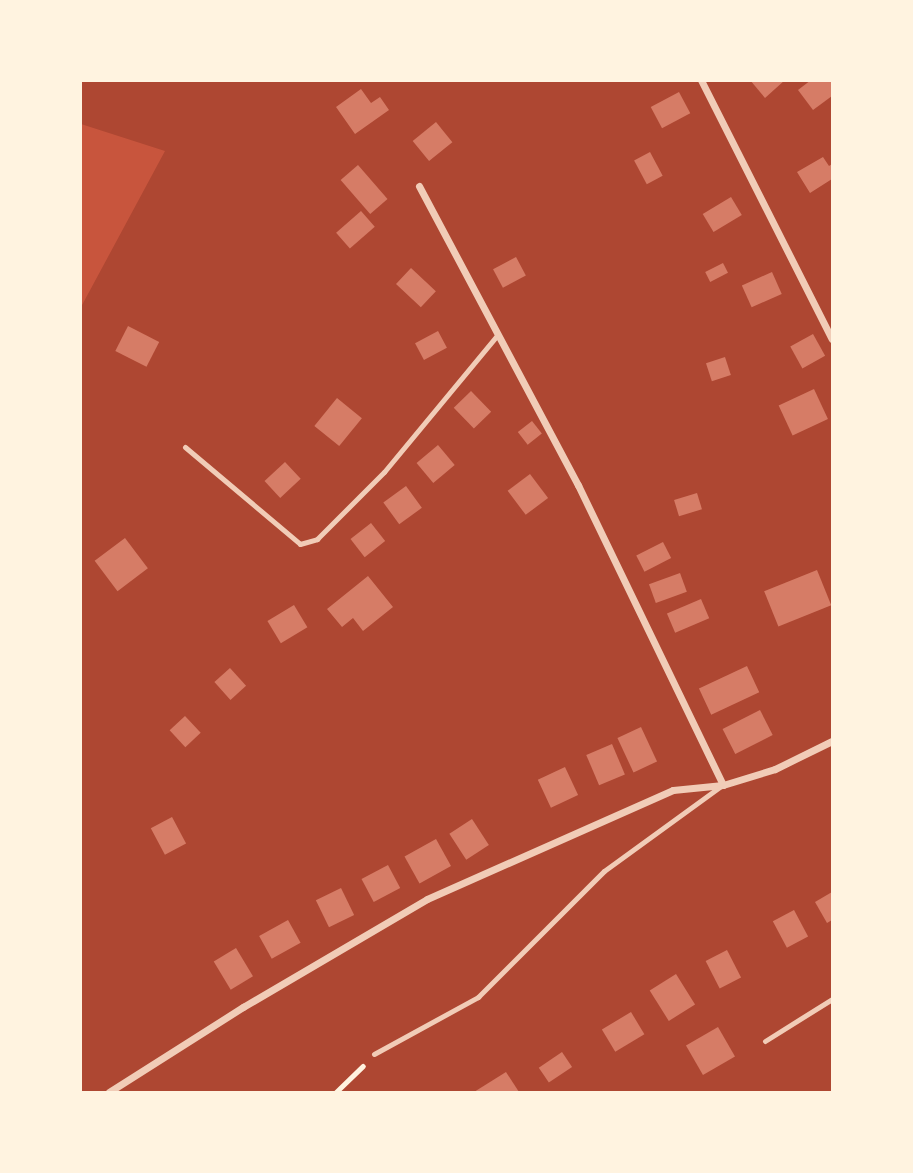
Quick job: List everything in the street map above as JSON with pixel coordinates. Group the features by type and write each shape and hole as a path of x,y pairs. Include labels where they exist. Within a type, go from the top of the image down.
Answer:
{"street":[{"path":"701,80 832,339"},
{"path":"419,186 578,485 723,785"},
{"path":"109,1093 243,1007 427,899 673,790 723,785 775,769 832,741"}],"lane":[{"path":"185,447 300,544 317,539 384,472 498,334"},
{"path":"374,1054 478,997 604,871 723,785"},
{"path":"765,1041 832,999"}],"path":[{"path":"336,1093 374,1054"}],"shaded area":[{"path":"80,81 832,81 832,1092 81,1092 81,307 165,151 81,124"}],"building":[{"path":"750,80 785,80 765,98"},
{"path":"811,80 832,80 832,96 813,110 798,90"},
{"path":"361,89 371,103 380,97 389,110 355,134 336,107"},
{"path":"679,92 690,113 662,128 651,107"},
{"path":"436,122 452,142 429,161 413,141"},
{"path":"650,152 663,176 647,184 634,160"},
{"path":"823,157 829,166 832,164 832,179 810,193 797,172"},
{"path":"358,165 388,199 370,214 341,180"},
{"path":"731,197 742,215 714,232 703,214"},
{"path":"361,211 375,227 350,248 336,233"},
{"path":"516,257 526,276 503,288 493,269"},
{"path":"723,263 728,273 710,282 705,272"},
{"path":"411,268 436,291 421,307 396,284"},
{"path":"772,272 782,294 752,307 742,285"},
{"path":"128,326 159,342 146,367 115,351"},
{"path":"438,331 447,348 424,360 415,343"},
{"path":"813,334 825,356 802,368 790,347"},
{"path":"725,357 731,375 712,381 706,363"},
{"path":"814,389 828,419 793,435 779,405"},
{"path":"471,391 491,412 474,429 454,408"},
{"path":"337,398 362,418 339,446 314,426"},
{"path":"532,421 542,434 528,445 518,432"},
{"path":"438,445 455,465 433,483 417,463"},
{"path":"285,462 301,479 280,498 265,481"},
{"path":"530,474 548,498 526,515 508,491"},
{"path":"406,486 422,508 399,524 383,502"},
{"path":"697,493 702,509 679,516 674,500"},
{"path":"371,523 385,541 365,557 351,539"},
{"path":"125,538 148,568 118,591 95,561"},
{"path":"663,542 671,558 644,572 636,556"},
{"path":"817,570 831,605 778,627 764,591"},
{"path":"680,573 687,592 656,603 649,584"},
{"path":"368,576 393,607 363,631 353,618 342,627 327,609"},
{"path":"701,599 709,618 675,633 667,613"},
{"path":"294,605 307,627 281,643 267,621"},
{"path":"747,666 759,692 711,715 699,688"},
{"path":"230,668 246,686 230,700 214,682"},
{"path":"760,710 773,735 735,754 723,729"},
{"path":"185,716 201,733 185,747 170,730"},
{"path":"641,727 657,761 633,772 617,738"},
{"path":"612,744 625,774 599,785 586,755"},
{"path":"565,767 578,795 551,808 538,780"},
{"path":"172,817 186,843 165,855 151,828"},
{"path":"472,819 489,845 466,860 449,834"},
{"path":"436,839 451,866 420,884 405,856"},
{"path":"388,865 400,888 374,902 362,879"},
{"path":"341,888 354,915 329,927 316,900"},
{"path":"832,892 832,920 827,923 815,902"},
{"path":"794,910 808,936 787,948 773,921"},
{"path":"288,920 301,943 272,959 259,936"},
{"path":"236,948 253,976 231,990 214,961"},
{"path":"727,950 741,978 720,989 706,961"},
{"path":"676,974 695,1005 669,1021 650,990"},
{"path":"631,1012 644,1034 615,1052 602,1030"},
{"path":"718,1027 735,1056 703,1075 686,1046"},
{"path":"562,1052 572,1067 549,1083 539,1068"},
{"path":"506,1072 519,1092 474,1092"}]}
